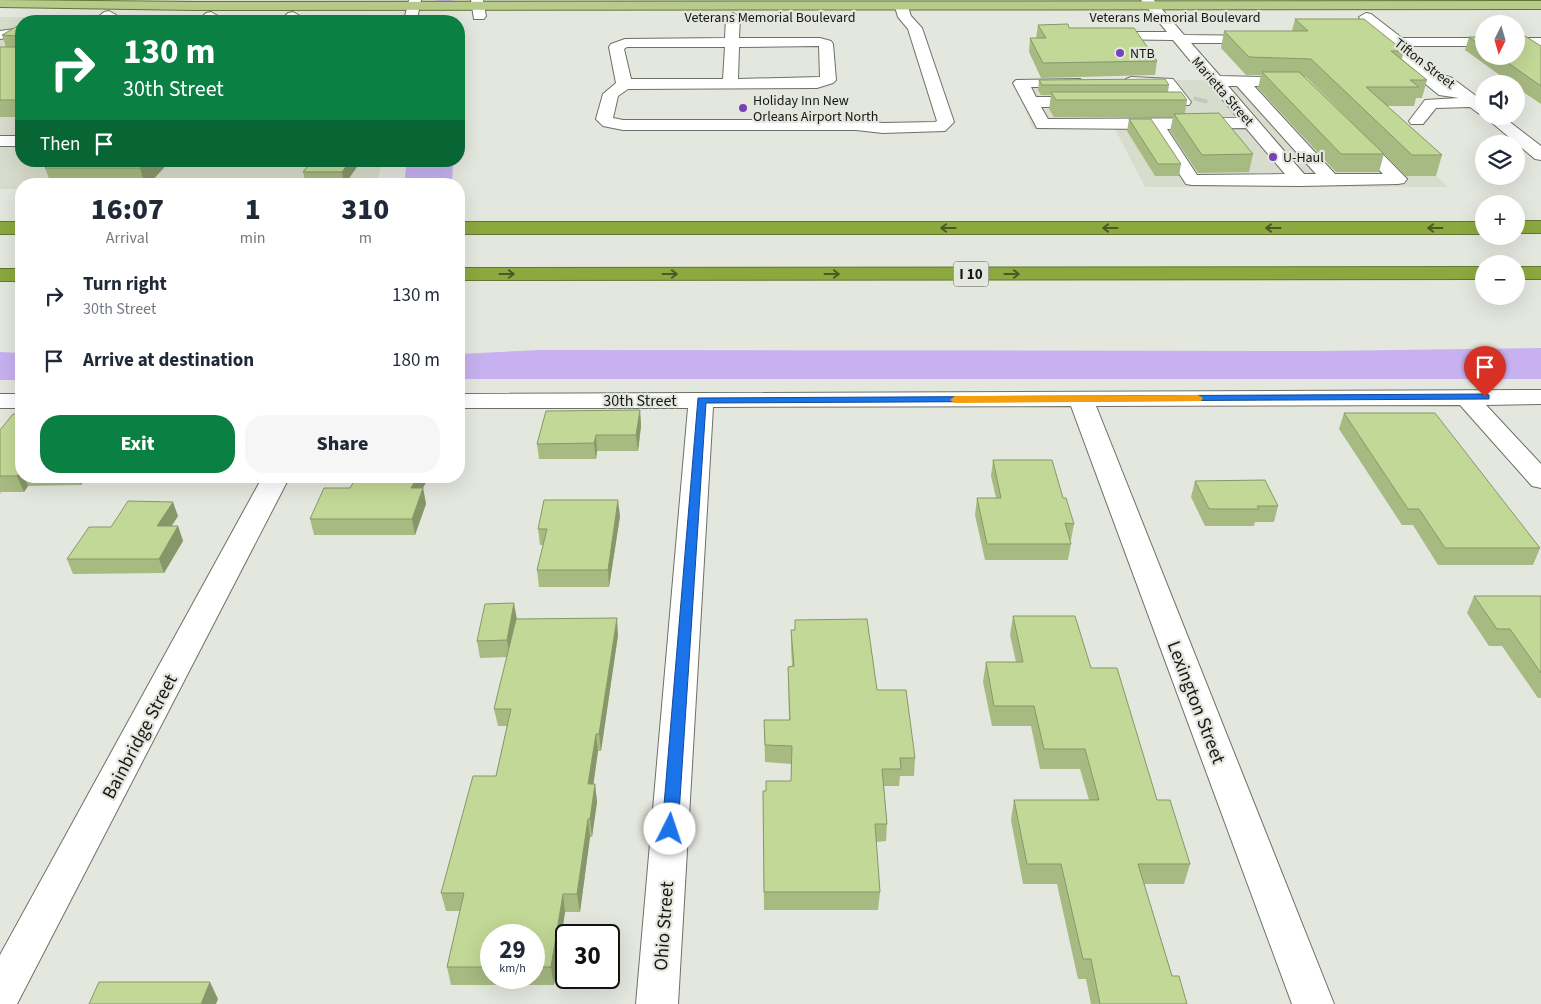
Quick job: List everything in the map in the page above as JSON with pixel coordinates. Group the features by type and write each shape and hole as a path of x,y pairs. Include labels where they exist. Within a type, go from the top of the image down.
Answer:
{"highway":[{"path":"0,228 15,228"},
{"path":"465,228 1475,228"},
{"path":"1525,228 1541,228"},
{"name":"I 10","path":"465,274 1475,273"},
{"path":"1525,273 1541,273"},
{"path":"0,275 15,275"}],"main road":[{"name":"Veterans Memorial Boulevard","path":"0,3 245,3 478,7 733,17 1153,8 1366,16 1397,7 1440,3 1464,11 1487,3 1541,5"},
{"name":"Veterans Memorial Boulevard","path":"478,7 540,3 816,3 903,12 943,3 1115,3 1153,8 1186,3 1346,3 1541,17"},
{"name":"Veterans Memorial Boulevard","path":"331,15 414,7"},
{"name":"Veterans Memorial Boulevard","path":"0,14 26,15"}],"street":[{"name":"Marietta Street","path":"1153,8 1175,42 1199,87 1251,123 1300,181"},
{"path":"624,84 616,47 626,43 813,42 826,44 828,80 817,83 624,84 611,94 604,119 609,123 623,126 856,125 883,128 939,127 946,122 915,28 903,12"},
{"name":"Tifton Street","path":"1366,16 1398,42"},
{"path":"730,84 733,17"},
{"path":"0,35 15,33"},
{"path":"1085,36 1157,36 1175,42 1272,39"},
{"name":"Tifton Street","path":"1398,42 1383,42 1445,92 1461,92 1475,103"},
{"path":"1398,42 1475,42"},
{"path":"1525,43 1541,42"},
{"path":"1163,102 1199,87 1242,81 1300,81 1307,79 1199,87 1122,76 1179,70 1199,87 1233,138"},
{"path":"1242,81 1331,180"},
{"path":"1090,82 1022,83 1030,102 1043,124 1251,123"},
{"path":"1030,102 1106,102"},
{"path":"1416,121 1431,103 1475,106"},
{"path":"1155,124 1192,180 1300,181 1398,179 1342,123"},
{"path":"1503,125 1541,155"},
{"path":"0,141 15,141"},
{"path":"1256,166 1267,181"},
{"path":"1466,397 1541,480"},
{"name":"30th Street","path":"465,401 1541,397"},
{"name":"Lexington Street","path":"1081,399 1313,1004"},
{"name":"Ohio Street","path":"657,1004 701,400"},
{"path":"0,401 15,401"},
{"name":"Bainbridge Street","path":"0,995 273,483"}],"shaded area":[{"path":"101,0 1242,0 1243,1 190,1"},
{"path":"0,17 15,17 15,167 381,167 378,178 15,178 15,189 0,189"},
{"name":"U-Haul","path":"1219,76 1329,76 1448,187 1145,187 1115,129 1033,129 1013,80 1223,80"},
{"path":"406,167 453,167 452,178 405,178"},
{"path":"1541,348 1541,379 465,379 465,354 540,350 1320,351"},
{"path":"0,352 15,353 15,380 0,380"}],"building":[{"path":"1295,19 1364,19 1404,51 1391,51 1427,80 1410,80 1419,87 1366,87 1442,155 1412,155 1311,59 1249,57 1224,31 1308,31"},
{"path":"1068,24 1069,28 1134,28 1157,61 1043,63 1030,38 1046,38 1038,25"},
{"path":"15,27 15,36 2,35"},
{"path":"1525,36 1541,46 1541,86 1511,65 1525,65"},
{"path":"0,47 15,47 15,100 0,100"},
{"path":"1262,72 1299,72 1384,154 1341,154"},
{"path":"1165,79 1169,85 1042,85 1039,80"},
{"path":"1051,92 1181,92 1187,100 1056,100"},
{"path":"1219,113 1253,154 1202,155 1174,114"},
{"path":"1129,119 1151,119 1181,164 1158,164"},
{"path":"46,167 141,167 140,168 45,168"},
{"path":"307,167 346,167 342,172 303,172"},
{"path":"640,410 636,435 596,435 594,443 537,444 546,411"},
{"path":"1344,413 1435,413 1540,548 1445,548 1419,509 1408,509"},
{"path":"15,414 15,476 0,476 0,430"},
{"path":"993,460 1052,460 1063,498 1066,498 1074,524 1065,523 1071,544 987,544 977,498 1001,498"},
{"path":"1265,480 1278,506 1257,506 1259,509 1209,509 1195,481"},
{"path":"353,483 414,483 411,488 423,488 412,519 310,519 324,488 350,488"},
{"path":"544,500 618,500 608,570 537,570 547,529 538,529"},
{"path":"128,501 173,502 157,526 178,526 159,559 67,559 89,527 111,527"},
{"path":"1474,596 1541,596 1541,673 1510,629 1497,629"},
{"path":"514,603 507,640 477,641 485,604"},
{"path":"1013,616 1075,616 1091,668 1117,668 1157,800 1170,800 1190,864 1138,864 1172,976 1179,976 1187,1004 1100,1004 1091,959 1083,959 1061,864 1027,864 1014,800 1099,800 1085,749 1044,749 1034,706 994,706 986,662 1023,662"},
{"path":"617,618 599,734 596,734 588,784 595,784 577,894 563,894 558,924 555,924 555,943 551,967 545,967 545,924 480,924 480,967 447,967 464,893 441,893 473,776 496,776 511,709 494,709 516,619"},
{"path":"867,619 877,690 906,690 915,758 900,758 901,769 882,769 887,824 875,824 880,892 764,892 763,791 766,791 766,781 791,781 792,746 765,745 764,720 790,720 788,667 794,666 791,630 795,630 795,620"},
{"path":"99,982 210,982 201,1004 89,1004"}],"tunnel":[{"path":"1200,102 1201,98"}],"slow traffic":[{"path":"955,400 1198,398"}],"place":[{"name":"NTB","path":"1120,53"},
{"name":"Holiday Inn New Orleans Airport North","path":"743,108"},
{"name":"U-Haul","path":"1273,157"}],"route":[{"path":"670,829 701,400 1485,397"}]}
